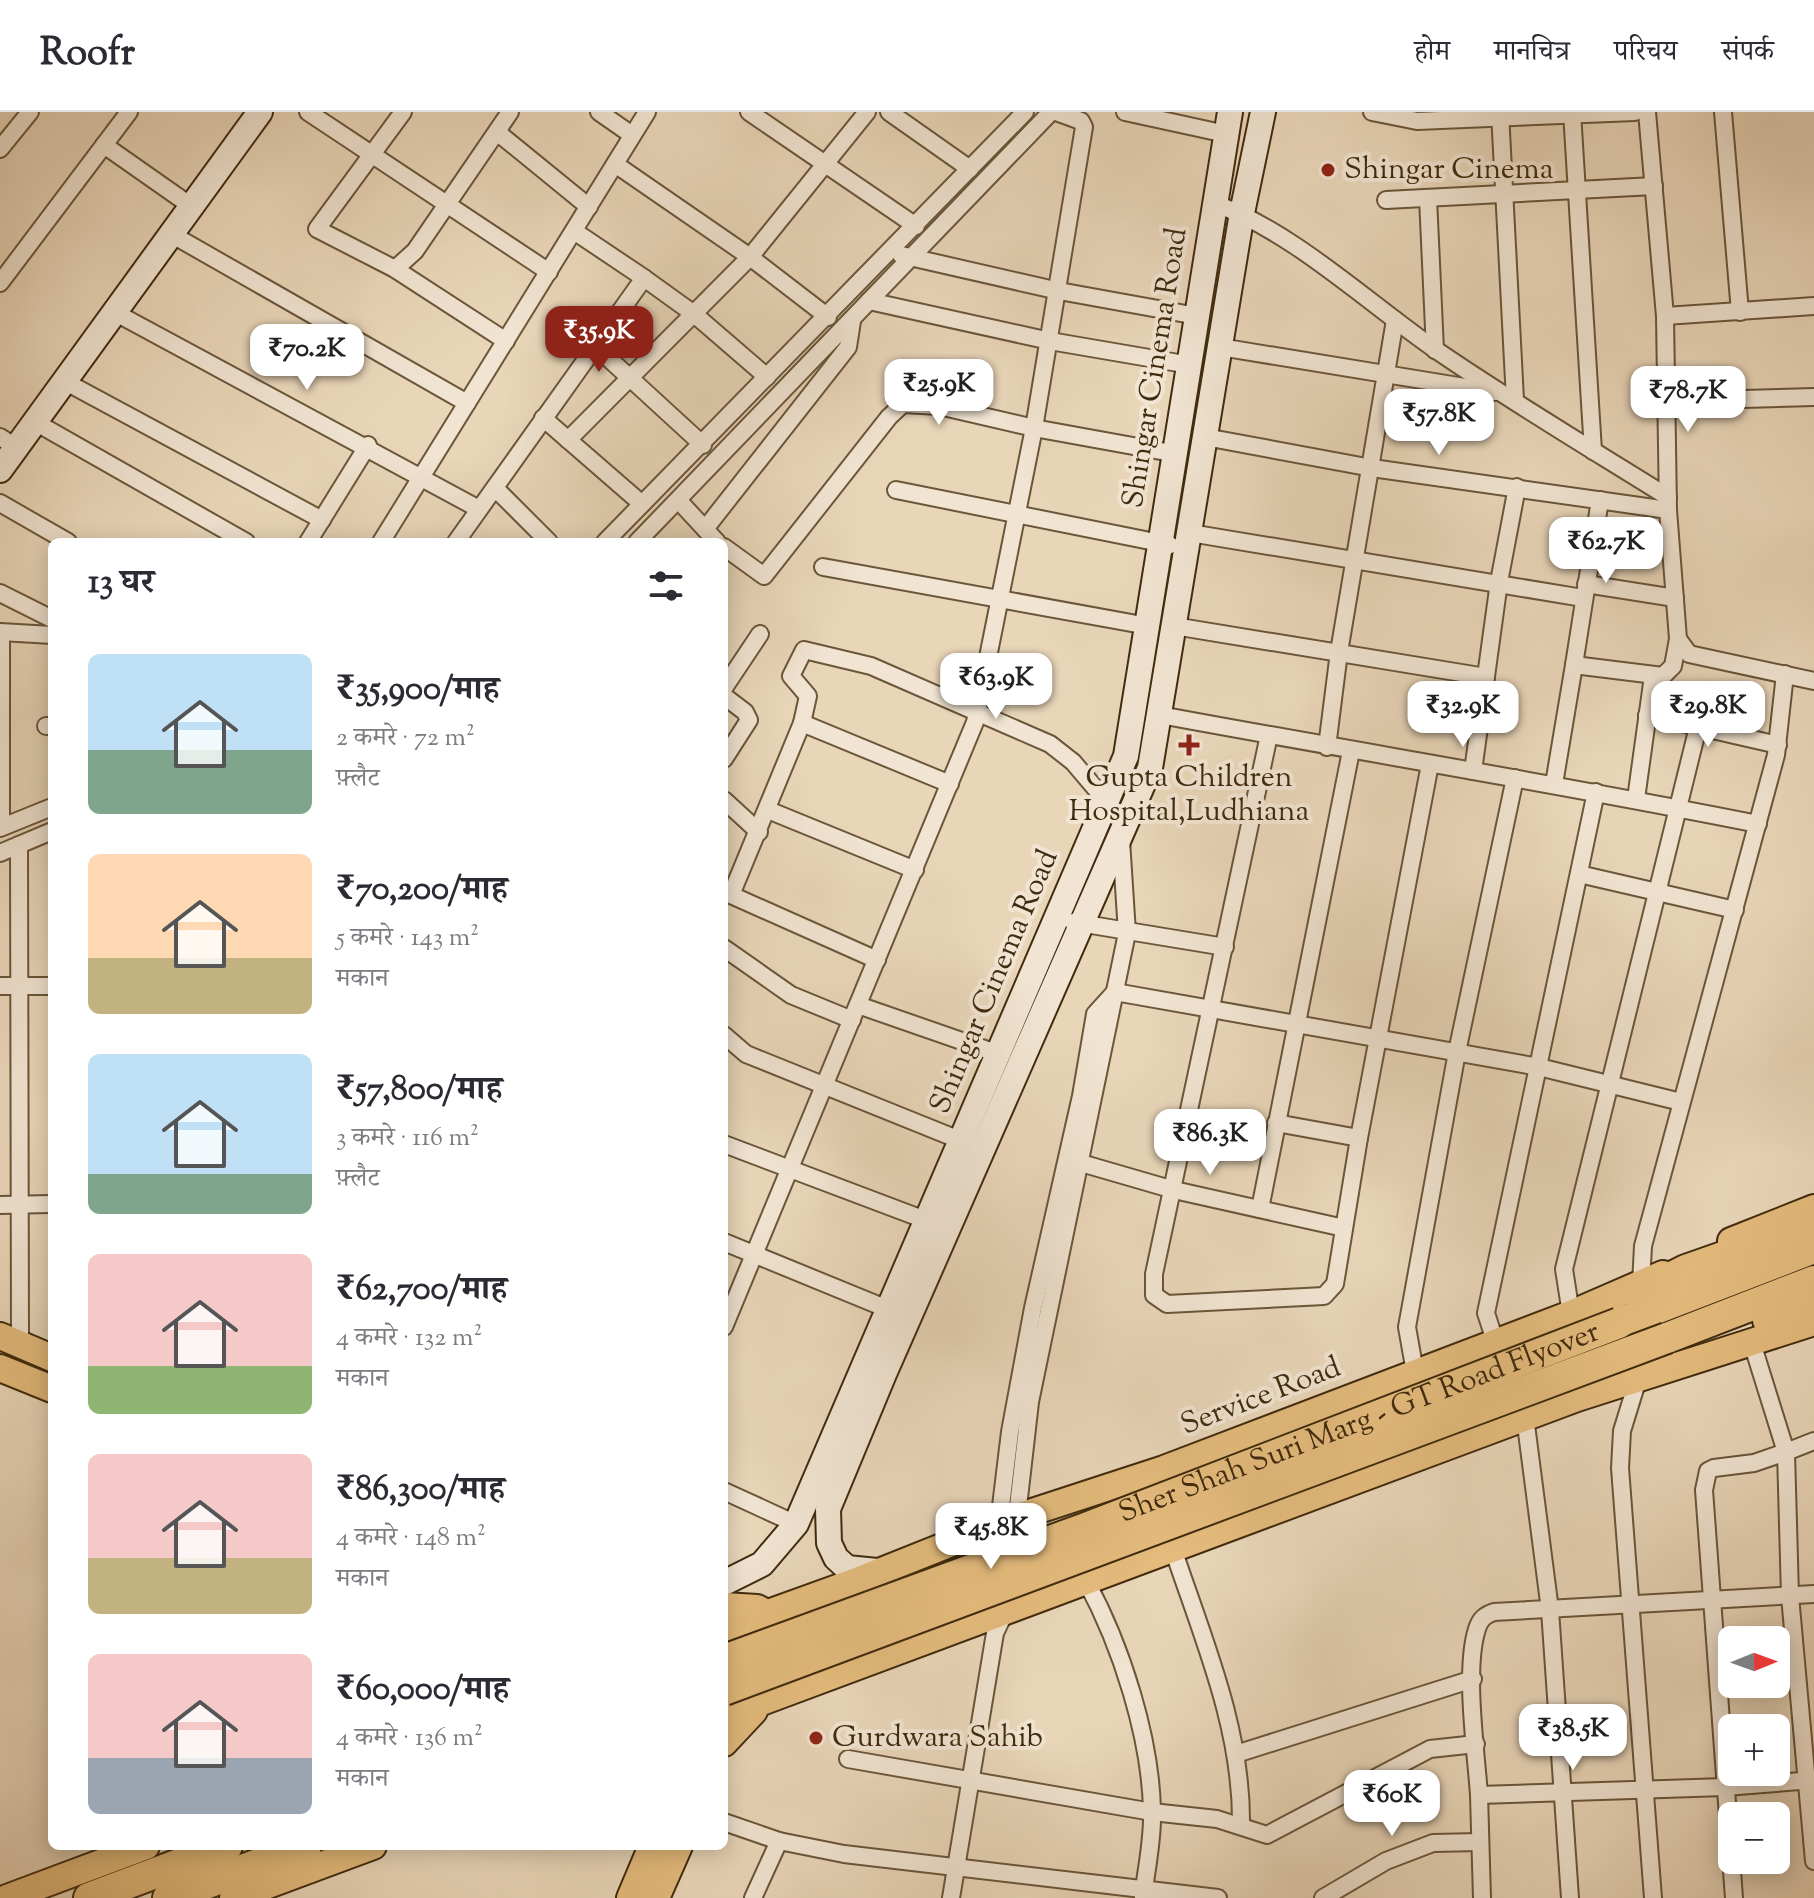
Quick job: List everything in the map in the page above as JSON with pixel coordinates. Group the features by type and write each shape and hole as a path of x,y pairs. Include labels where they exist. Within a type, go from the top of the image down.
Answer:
{"highway":[{"path":"1639,1316 1648,1289 1686,1270 1814,1225"},
{"name":"Sher Shah Suri Marg - GT Road Flyover","path":"728,1659 1083,1529 1814,1248"},
{"name":"Sher Shah Suri Marg - GT Road Flyover","path":"728,1689 1709,1323 1814,1281"},
{"path":"1709,1323 1721,1329 1745,1329 1814,1304"},
{"path":"89,1898 216,1850"},
{"path":"168,1898 295,1850"}],"main road":[{"name":"Service Road","path":"728,1628 1008,1521 1164,1469 1571,1314 1725,1244 1814,1208"},
{"path":"728,1714 997,1619 1086,1581 1525,1417 1814,1322"},
{"path":"10,1340 48,1356"},
{"path":"0,1368 48,1387"},
{"path":"728,1606 757,1608 768,1614 780,1630 792,1659 792,1682 780,1694 743,1718 728,1738"},
{"path":"7,1898 135,1850"},
{"path":"233,1898 362,1850"},
{"path":"630,1898 650,1850"},
{"path":"656,1898 677,1850"}],"street":[{"path":"0,149 30,112"},
{"path":"0,283 129,112"},
{"path":"0,470 8,442 35,422 260,112"},
{"path":"308,112 549,272"},
{"path":"403,112 317,229 395,269 506,341"},
{"path":"395,269 415,251 510,112"},
{"path":"599,112 632,135"},
{"path":"383,538 647,112"},
{"path":"749,112 916,226"},
{"path":"568,440 750,257 867,112"},
{"path":"889,112 970,169"},
{"path":"609,538 828,317 1054,112 1084,124 1050,341 978,712 728,1317"},
{"path":"1125,112 1228,123"},
{"name":"Shingar Cinema Road","path":"877,1571 847,1568 836,1558 829,1543 828,1509 884,1374 1150,768 1242,213 1263,112"},
{"path":"1372,112 1417,121 1500,115 1635,112"},
{"path":"1574,665 1653,676 1671,671 1678,639 1668,504 1665,316 1647,112"},
{"path":"1723,112 1740,312"},
{"path":"641,538 852,321 901,254 916,226 1023,113"},
{"path":"1572,113 1593,451"},
{"path":"1500,115 1506,194 1510,397"},
{"name":"Shingar Cinema Road","path":"728,1581 762,1564 796,1524 1126,756 1228,123"},
{"path":"497,132 589,207"},
{"path":"104,145 191,206"},
{"path":"615,164 750,257 828,317"},
{"path":"1386,200 1654,186"},
{"path":"1428,198 1435,350"},
{"path":"1213,203 1242,213 1435,350 1593,451 1668,504"},
{"path":"574,231 694,314 767,377"},
{"path":"171,234 467,403"},
{"path":"901,254 1059,291 1197,316"},
{"path":"459,538 644,278"},
{"path":"869,301 1050,341 1190,365"},
{"path":"1665,316 1814,306"},
{"path":"114,312 368,446 479,509"},
{"path":"1327,747 1339,652 1395,320"},
{"path":"705,529 848,347 852,321"},
{"path":"594,345 703,445"},
{"path":"1220,347 1387,372 1510,397"},
{"path":"64,381 322,520"},
{"path":"1667,401 1814,397"},
{"path":"728,550 764,576 889,417 903,404 939,406 1034,428 1177,454"},
{"path":"543,418 642,504"},
{"path":"35,422 239,538"},
{"path":"1205,437 1372,468 1600,500 1668,504"},
{"path":"311,538 368,446"},
{"path":"1473,771 1499,582 1517,487"},
{"path":"495,488 545,538"},
{"path":"896,490 1162,544 1188,541 1356,558 1499,582 1675,598"},
{"path":"1554,784 1600,500"},
{"path":"679,501 713,538"},
{"path":"0,503 61,538"},
{"path":"823,567 1148,626"},
{"path":"0,593 48,617"},
{"path":"1174,626 1486,677"},
{"path":"48,635 0,632 1,827 48,809"},
{"path":"728,682 760,634"},
{"path":"1678,639 1689,654 1814,681"},
{"path":"728,898 759,832 802,723 808,696 791,676 804,650 871,666 1061,751 1107,802"},
{"path":"1641,1284 1643,1246 1778,745 1785,674"},
{"path":"1636,799 1653,676"},
{"path":"728,699 745,712 749,720 728,753"},
{"path":"1160,715 1327,747 1554,784 1758,824"},
{"path":"1647,715 1778,745"},
{"path":"802,723 950,784"},
{"path":"1571,1314 1564,1269 1698,727"},
{"path":"1269,735 1153,1287 1159,1301 1167,1304 1324,1296 1335,1284 1359,1138 1430,764"},
{"path":"1260,1209 1351,751"},
{"path":"1415,1372 1407,1327 1457,1052 1515,778"},
{"path":"1495,1341 1486,1313 1596,792"},
{"path":"728,804 759,832"},
{"path":"768,810 915,870"},
{"path":"0,853 48,833"},
{"path":"951,1898 997,1619 1008,1521 1010,1432 1033,1308 1074,1162 1127,933 1121,840"},
{"path":"10,1340 8,1205 19,986 19,845"},
{"path":"1579,874 1660,890 1735,910"},
{"path":"728,900 877,960"},
{"path":"1058,916 1083,926 1225,947"},
{"path":"728,951 791,995 999,1054"},
{"path":"0,986 48,986"},
{"path":"1115,992 1539,1067 1681,1102"},
{"path":"728,1038 746,1054 962,1141"},
{"path":"1276,1123 1359,1138"},
{"path":"728,1146 928,1221"},
{"path":"1074,1162 1174,1190 1344,1228"},
{"path":"8,1205 48,1204"},
{"path":"728,1244 890,1310"},
{"path":"1752,1343 1786,1452 1790,1596 1810,1780 1814,1861"},
{"path":"1638,1379 1620,1447 1629,1606 1653,1898"},
{"path":"1525,1417 1550,1610 1570,1898"},
{"path":"1734,1898 1704,1490 1708,1471 1754,1463 1814,1441"},
{"path":"728,1493 796,1524"},
{"path":"1173,1549 1215,1667 1236,1754 1241,1824"},
{"path":"1086,1581 1099,1604 1139,1720 1152,1812 1144,1893"},
{"path":"1482,1898 1473,1679 1476,1630 1486,1615 1501,1611 1814,1594"},
{"path":"1236,1754 1473,1679"},
{"path":"848,1759 1152,1812 1241,1824 1271,1834 1430,1749 1476,1744"},
{"path":"1479,1795 1725,1787 1810,1780"},
{"path":"728,1823 779,1841 1144,1893 1218,1898"},
{"path":"753,1898 779,1841"},
{"path":"1323,1898 1386,1861 1433,1843 1480,1842"}],"place":[{"name":"Shingar Cinema","path":"1328,170"},
{"name":"Gupta Children Hospital,Ludhiana","path":"1189,745"},
{"name":"Gurdwara Sahib","path":"816,1738"}]}
